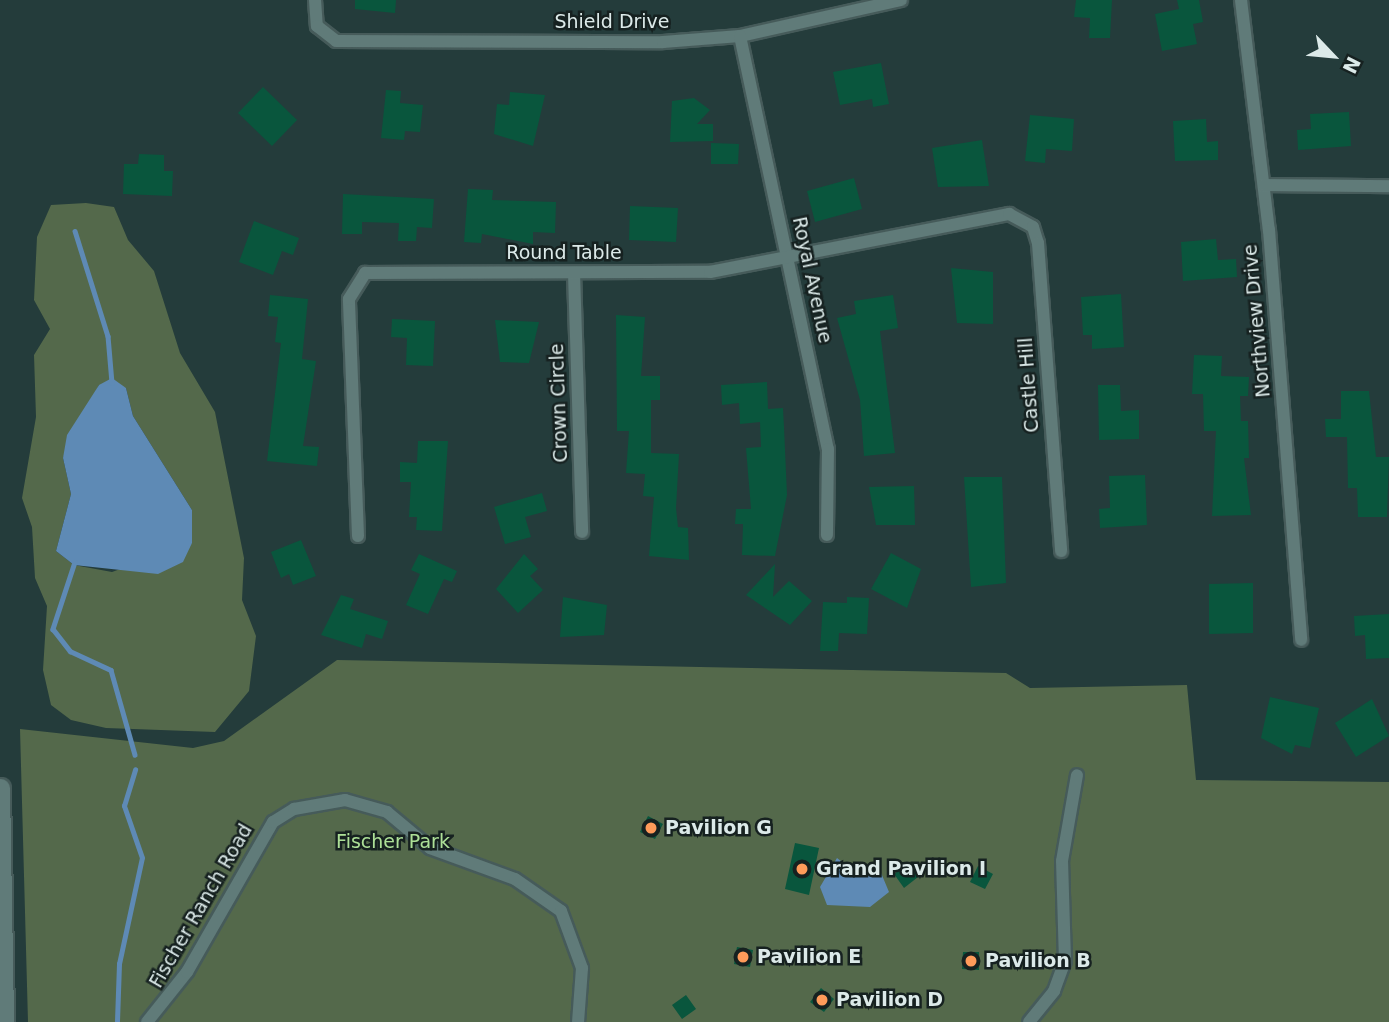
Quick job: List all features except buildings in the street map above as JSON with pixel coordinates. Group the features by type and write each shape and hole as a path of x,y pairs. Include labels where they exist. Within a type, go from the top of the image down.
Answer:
{"main road":[{"path":"0,788 4,1022"}],"street":[{"name":"Shield Drive","path":"315,0 321,33 335,41 740,36 901,0"},
{"name":"Northview Drive","path":"1241,0 1264,185 1301,640"},
{"name":"Royal Avenue","path":"740,36 828,449 827,535"},
{"path":"1264,185 1389,186"},
{"name":"Round Table","path":"358,536 349,299 356,280 375,271 710,272 788,259 1000,214 1026,220"},
{"name":"Castle Hill","path":"1026,220 1038,243 1061,551"},
{"name":"Crown Circle","path":"574,273 582,532"},
{"path":"1029,1022 1054,991 1065,961 1062,861 1077,775"},
{"name":"Fischer Ranch Road","path":"147,1022 187,972 254,846 273,822 294,809 345,800 387,812 429,848 515,879 561,911 582,968 578,1022"}],"green space":[{"path":"86,203 114,207 128,240 154,271 180,353 215,412 244,558 242,600 256,636 249,691 215,732 106,728 71,720 51,705 43,670 47,606 35,578 32,527 22,498 36,417 34,355 50,329 34,300 37,237 51,205","holes":["99,385 126,388 133,416 192,510 192,543 112,572 74,565 56,551 71,494 63,458"]},
{"name":"Fischer Park","path":"337,660 1006,673 1030,688 1187,685 1196,780 1389,782 1389,1022 28,1022 20,729 193,748 224,741"}],"water":[{"path":"112,378 126,388 133,416 192,510 192,543 183,562 158,574 74,565 56,551 71,494 63,458 67,435 99,385"},
{"path":"837,858 856,873 879,868 889,892 870,907 827,905 820,887"}],"waterway":[{"path":"75,231 108,336 112,383"},
{"path":"75,562 53,629 70,651 111,670 135,755"},
{"path":"117,1021 119,964 142,858 124,806 135,770"}],"place":[{"name":"Pavilion G","path":"651,828"},
{"name":"Grand Pavilion I","path":"802,869"},
{"name":"Pavilion E","path":"743,957"},
{"name":"Pavilion B","path":"971,961"},
{"name":"Pavilion D","path":"822,1000"}]}
